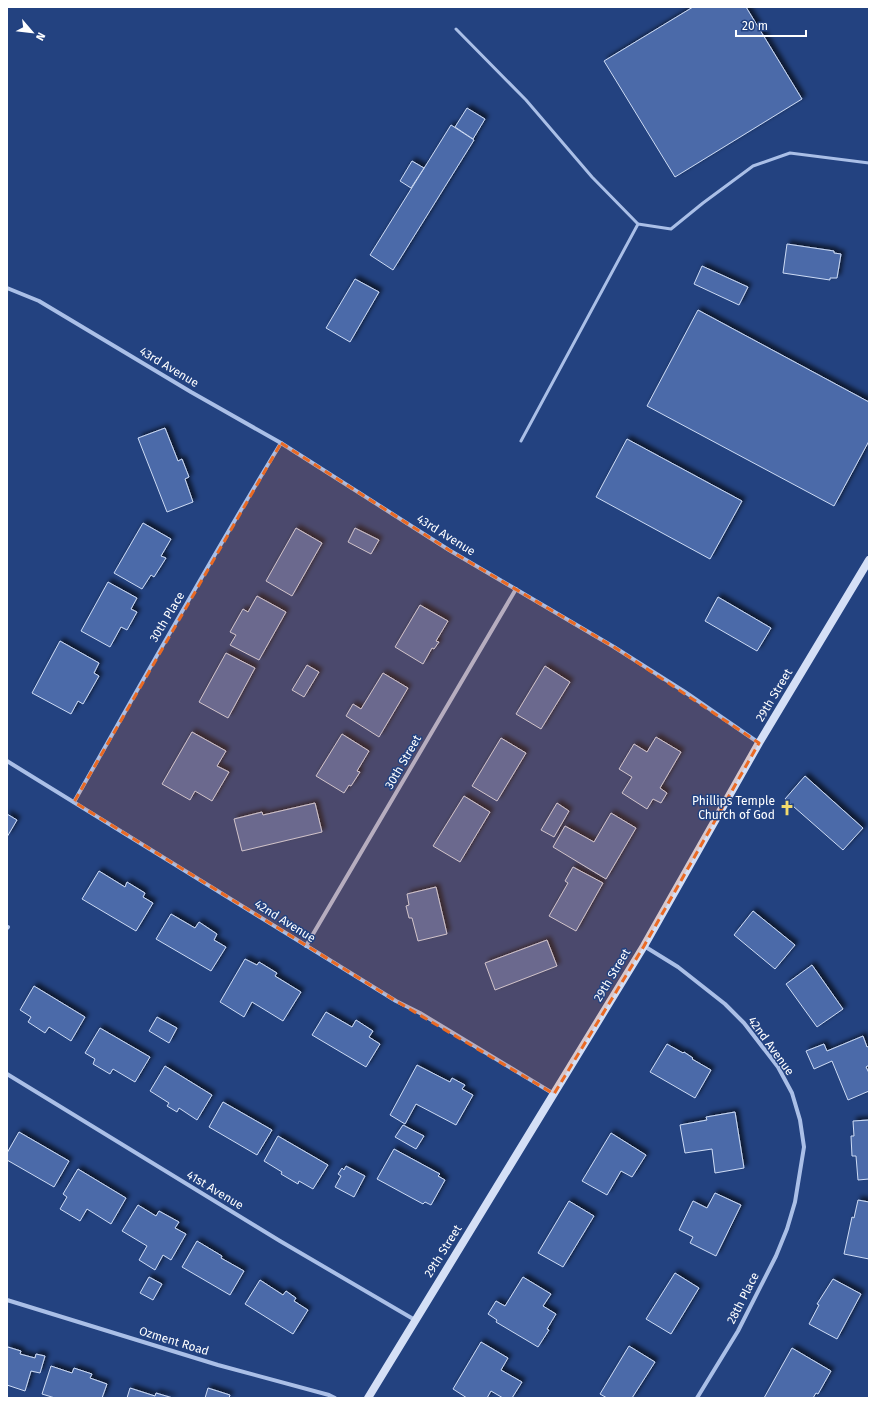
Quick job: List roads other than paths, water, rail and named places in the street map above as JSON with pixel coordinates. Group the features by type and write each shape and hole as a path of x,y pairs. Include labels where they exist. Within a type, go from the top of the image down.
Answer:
{"street":[{"name":"43rd Avenue","path":"7,288 39,302 190,392 281,443 449,550 614,647 685,692 759,743"},
{"name":"30th Place","path":"74,802 239,511 281,443"},
{"name":"29th Street","path":"368,1398 644,946 759,743 869,560"},
{"name":"30th Street","path":"306,946 516,589"},
{"name":"42nd Avenue","path":"7,761 396,1001 420,1013 554,1094"},
{"name":"42nd Avenue","path":"644,946 678,967 725,1004 744,1023 778,1067 792,1093 800,1120 804,1147 795,1202"},
{"name":"41st Avenue","path":"7,1074 280,1241 415,1320"},
{"name":"28th Place","path":"697,1398 738,1331 776,1256 787,1229 795,1202"},
{"name":"Ozment Road","path":"7,1300 218,1365 329,1395 335,1398"}],"lane":[{"path":"456,29 526,100 592,177 638,224 671,229 703,202 753,166 790,153 869,163"},
{"path":"521,441 638,224"}],"place":[{"name":"Phillips Temple Church of God","path":"787,808"}]}
